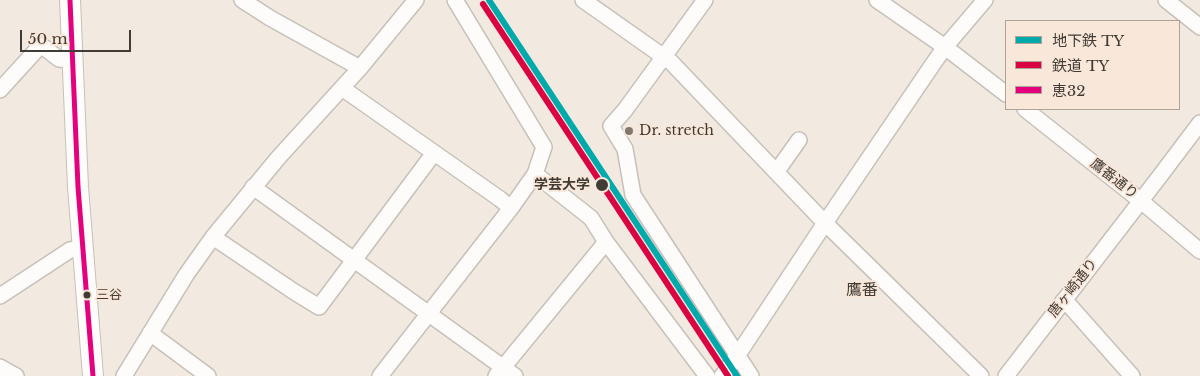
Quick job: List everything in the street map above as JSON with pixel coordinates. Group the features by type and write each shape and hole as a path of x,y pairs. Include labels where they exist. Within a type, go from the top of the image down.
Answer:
{"main road":[{"path":"70,0 78,186 93,376"}],"street":[{"path":"242,0 270,18 360,68"},
{"path":"124,376 186,275 212,237 278,158 360,68 416,0"},
{"path":"380,376 511,208 535,174 544,147 455,0"},
{"path":"584,0 671,62 825,223 980,376"},
{"path":"705,0 625,110 611,126 625,149 633,195 751,376"},
{"path":"878,0 945,47 1005,93"},
{"path":"722,376 945,47 985,0"},
{"path":"1166,0 1200,27"},
{"path":"0,90 41,45 59,59 72,60"},
{"path":"342,88 511,208"},
{"name":"鷹番通り","path":"1026,110 1141,200 1200,251"},
{"name":"唐ヶ崎通り","path":"1006,376 1200,123"},
{"path":"776,171 799,140"},
{"path":"212,237 319,307 434,153"},
{"path":"535,174 591,218 606,242 706,376"},
{"path":"253,187 428,313 505,373 606,242"},
{"path":"0,296 70,250 83,248"},
{"path":"1063,301 1070,306 1132,376"},
{"path":"150,332 208,376"},
{"path":"0,367 16,376"}],"metro line":[{"name":"TY","path":"489,0 737,376"}],"rail line":[{"name":"TY","path":"483,4 728,376"}],"transit line":[{"name":"恵32","path":"70,0 78,187 93,376"}],"place":[{"name":"Dr. stretch","path":"629,131"},
{"name":"学芸大学","path":"602,185"},
{"name":"三谷","path":"87,295"}],"district":[{"name":"鷹番","path":"862,290"}]}
